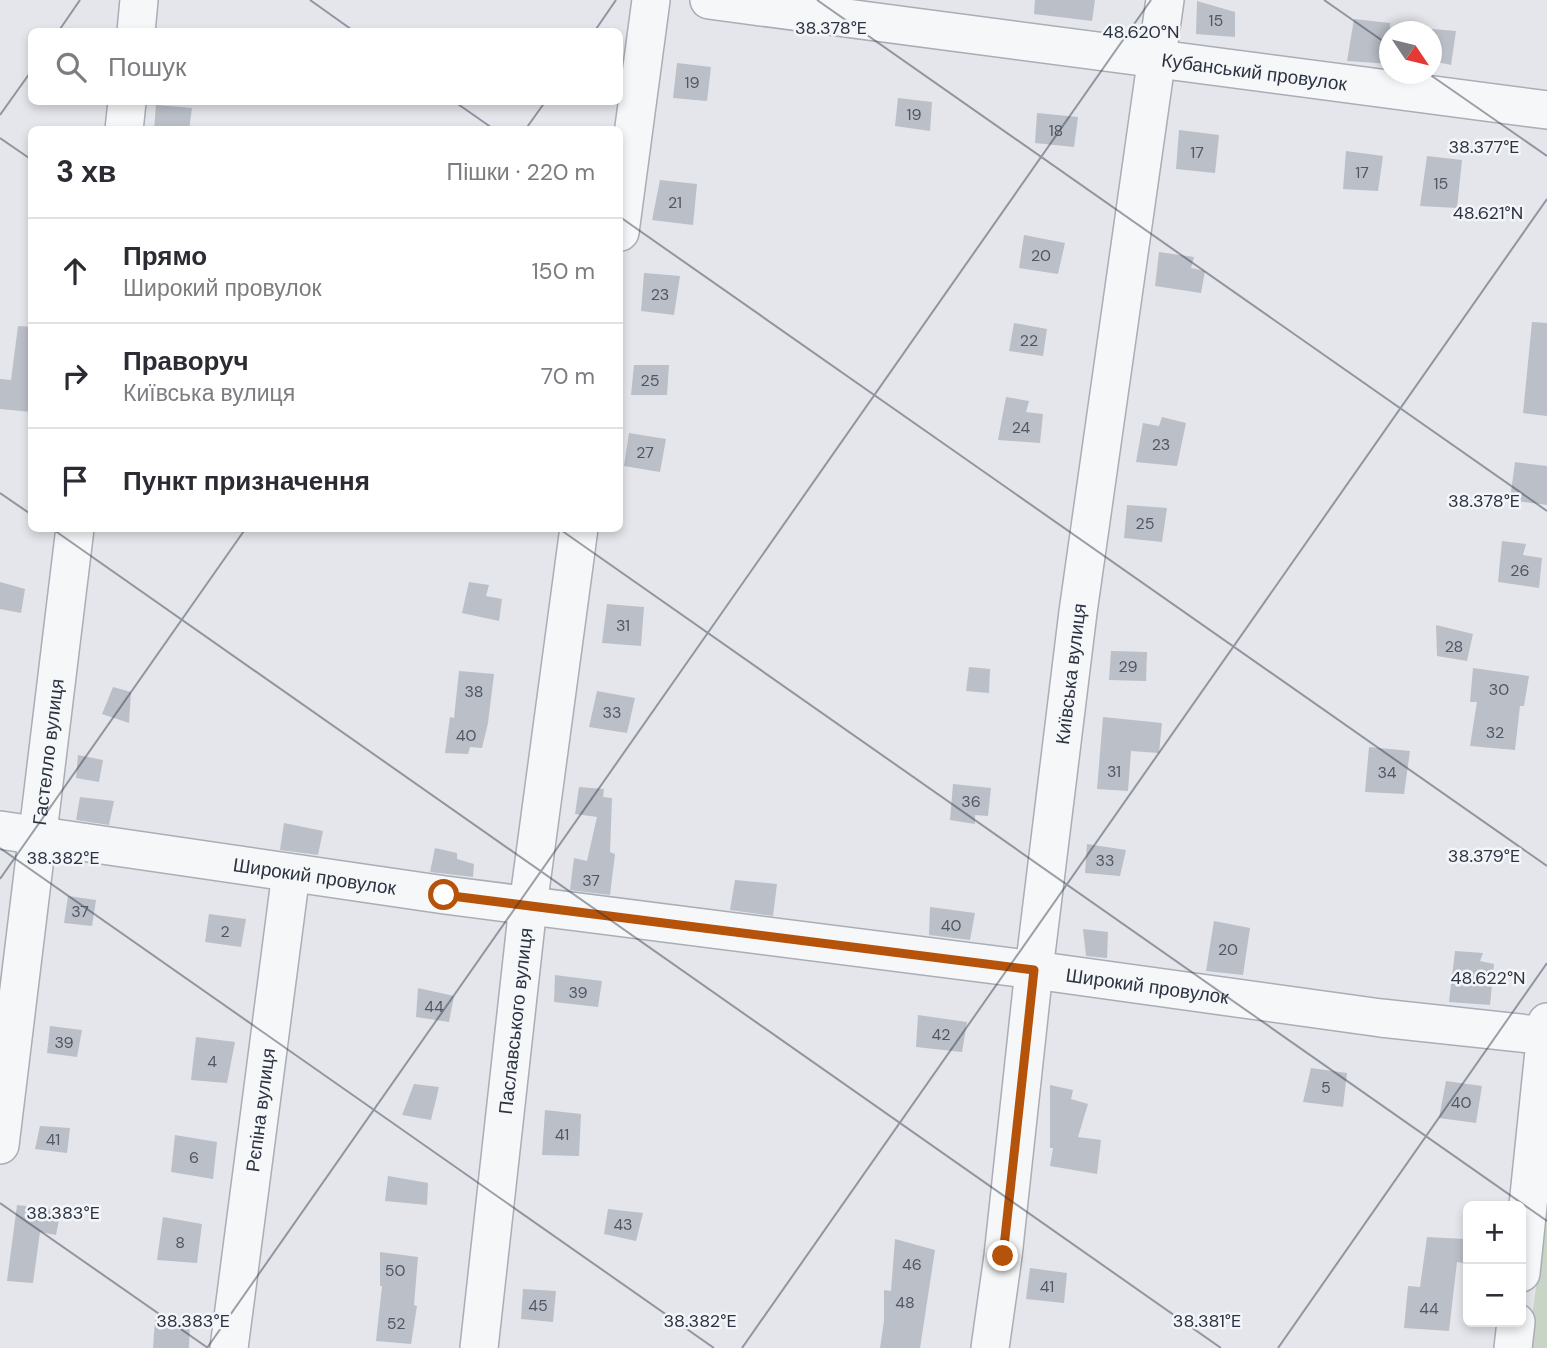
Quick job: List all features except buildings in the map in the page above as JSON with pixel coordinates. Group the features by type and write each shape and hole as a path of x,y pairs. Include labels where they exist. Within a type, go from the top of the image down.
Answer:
{"street":[{"path":"136,28 139,0"},
{"path":"623,210 651,0"},
{"name":"Кубанський провулок","path":"709,0 1547,110"},
{"name":"Київська вулиця","path":"990,1348 1078,612 1165,0"},
{"path":"124,126 127,105"},
{"name":"Гастелло вулиця","path":"0,1144 75,532"},
{"name":"Паславського вулиця","path":"478,1348 528,906 578,532"},
{"name":"Широкий провулок","path":"0,830 528,906 1034,970 1381,1018 1546,1032"},
{"name":"Рєпіна вулиця","path":"229,1348 291,873"},
{"path":"1522,1264 1546,1032"},
{"path":"1513,1348 1515,1327"}],"green space":[{"path":"1547,1202 1547,1348 1528,1348"}],"route":[{"path":"444,895 1034,970 1003,1256"}]}
